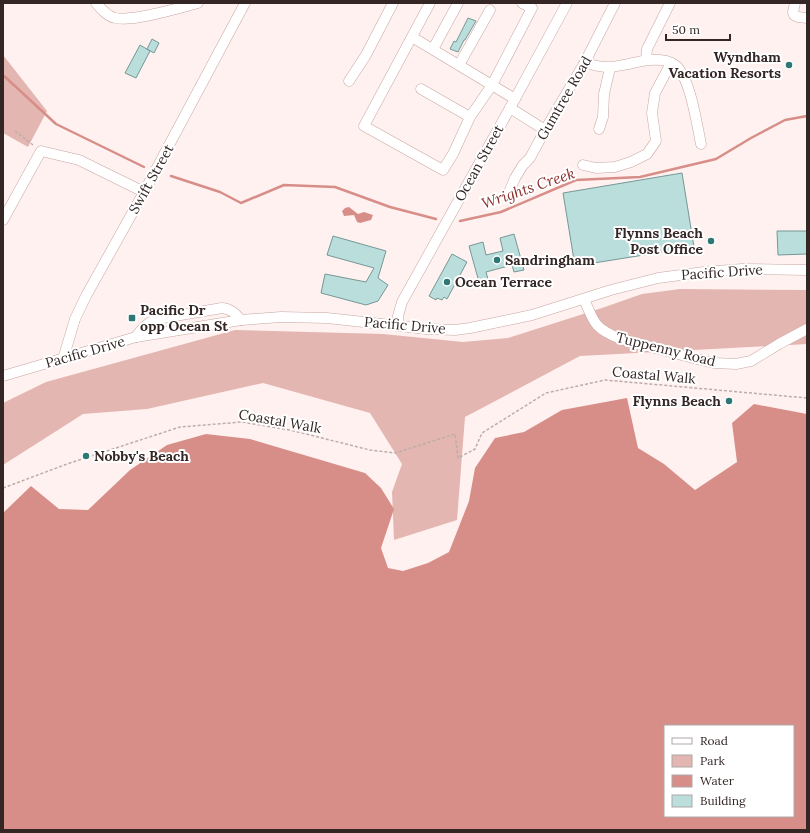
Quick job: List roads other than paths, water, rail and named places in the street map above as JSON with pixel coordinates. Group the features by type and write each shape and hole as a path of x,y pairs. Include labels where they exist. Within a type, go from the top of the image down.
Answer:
{"street":[{"path":"96,3 109,16 123,19 142,17 198,3"},
{"path":"349,81 366,55 392,3"},
{"path":"430,3 364,126 442,170 453,154 470,117 492,85 532,8 522,3"},
{"path":"433,49 458,3"},
{"name":"Ocean Street","path":"398,325 398,316 402,302 567,3"},
{"name":"Gumtree Road","path":"510,190 515,178 523,165 530,158 585,62 615,3"},
{"path":"646,60 647,49 670,3"},
{"path":"795,3 793,12 794,15 807,18"},
{"name":"Swift Street","path":"63,358 83,301 144,192 242,4"},
{"path":"459,65 490,10"},
{"path":"412,37 492,85 512,104 545,130"},
{"path":"585,62 592,65 610,68 646,60 655,60 676,66 687,84 701,144"},
{"path":"583,165 596,168 615,166 631,162 647,154 656,141 652,113 655,93 671,64"},
{"path":"598,129 603,117 604,94 610,68"},
{"path":"421,89 470,117"},
{"path":"3,220 41,151 79,160 144,192"},
{"name":"Pacific Drive","path":"3,376 136,337 241,320 281,317 327,318 427,329 455,330 532,315 611,290 658,278 742,269 807,270"},
{"name":"Tuppenny Road","path":"584,299 597,326 606,333 621,339 714,363 736,364 751,362 779,344 807,329"},
{"path":"136,337 142,327 148,322 157,319 222,308 229,309 241,320"}],"water":[{"path":"349,207 358,214 364,212 373,215 371,220 360,223 357,222 354,215 344,216 342,211"},
{"path":"627,398 638,448 664,464 695,490 737,462 732,423 754,404 807,414 807,830 3,830 3,513 31,486 59,509 88,510 130,470 167,445 206,434 250,439 365,473 381,488 394,509 381,548 388,568 403,571 428,563 449,552 469,501 475,468 495,438 524,432 562,410"}],"waterway":[{"name":"Wrights Creek","path":"3,75 56,124 144,167"},
{"name":"Wrights Creek","path":"460,221 501,212 576,180 640,177 716,159 785,120 807,116"},
{"name":"Wrights Creek","path":"171,176 220,192 241,203 284,185 335,187 390,207 436,219"}],"place":[{"name":"Wyndham Vacation Resorts","path":"789,65"},
{"name":"Flynns Beach Post Office","path":"711,241"},
{"name":"Sandringham","path":"497,260"},
{"name":"Ocean Terrace","path":"447,282"},
{"name":"Pacific Dr opp Ocean St","path":"132,318"},
{"name":"Flynns Beach","path":"729,401"},
{"name":"Nobby's Beach","path":"86,456"}]}
